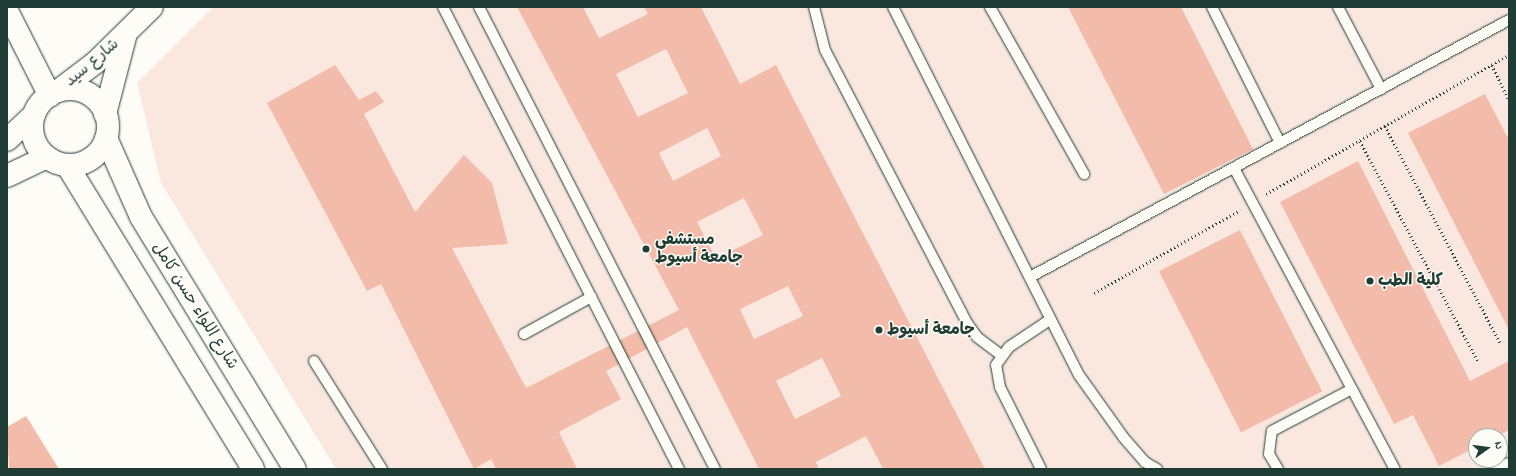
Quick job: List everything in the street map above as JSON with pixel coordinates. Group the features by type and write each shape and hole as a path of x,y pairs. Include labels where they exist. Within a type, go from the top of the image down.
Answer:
{"main road":[{"name":"شارع سيد","path":"54,94 126,34 152,7"},
{"path":"7,11 54,94"},
{"name":"شارع سيد","path":"105,114 126,34"},
{"path":"7,176 57,161 92,158 106,138 105,114 92,96 81,91 54,94 17,126 34,138 57,161 253,469"},
{"name":"شارع اللواء حسن كامل","path":"106,138 141,217 296,469"}],"lane":[{"path":"444,7 679,469"},
{"path":"479,7 715,469"},
{"path":"814,7 825,50 968,324 977,337 1001,355"},
{"path":"893,7 1079,375 1102,410 1145,462 1157,469"},
{"path":"990,7 1084,174"},
{"path":"1212,7 1280,143"},
{"path":"1338,7 1381,89"},
{"path":"1030,277 1509,20"},
{"path":"1234,168 1395,469"},
{"path":"524,334 591,297"},
{"path":"1041,469 996,377 1001,355 1051,319"},
{"path":"314,361 382,469"},
{"path":"1278,469 1269,454 1272,431 1352,389"},
{"path":"1497,469 1509,463"}],"path":[{"path":"1094,293 1509,55"},
{"path":"1492,65 1509,100"},
{"path":"1385,126 1501,344"},
{"path":"1360,141 1478,361"}],"shaded area":[{"name":"جامعة أسيوط","path":"213,7 1509,7 1509,469 336,469 161,183 137,83"}],"building":[{"path":"517,7 583,7 599,38 648,14 644,7 701,7 740,84 776,65 985,469 883,469 866,436 816,462 819,469 759,469 687,327 606,371 621,399 559,432 577,469 496,469 491,459 474,469 381,284 367,291 267,103 335,65 359,100 376,91 384,102 364,114 415,212 464,155 492,183 508,244 452,248 526,388 679,310","holes":["666,49 688,93 638,117 616,74","707,128 721,156 673,181 659,153","744,198 763,235 716,259 697,222","788,286 803,316 754,339 740,309","822,358 841,396 795,419 776,381"]},
{"path":"1068,7 1181,7 1253,149 1164,194"},
{"name":"كلية الطب","path":"1485,94 1509,140 1509,330 1408,133"},
{"name":"كلية الطب","path":"1358,161 1470,381 1509,361 1509,430 1508,428 1468,428 1468,451 1439,466 1413,415 1394,424 1280,202"},
{"path":"1240,230 1322,391 1241,433 1159,271"},
{"path":"26,416 59,469 9,469 7,427"}],"place":[{"name":"مستشفی جامعة أسيوط","path":"646,249"},
{"name":"كلية الطب","path":"1370,281"},
{"name":"جامعة أسيوط","path":"879,330"}]}
